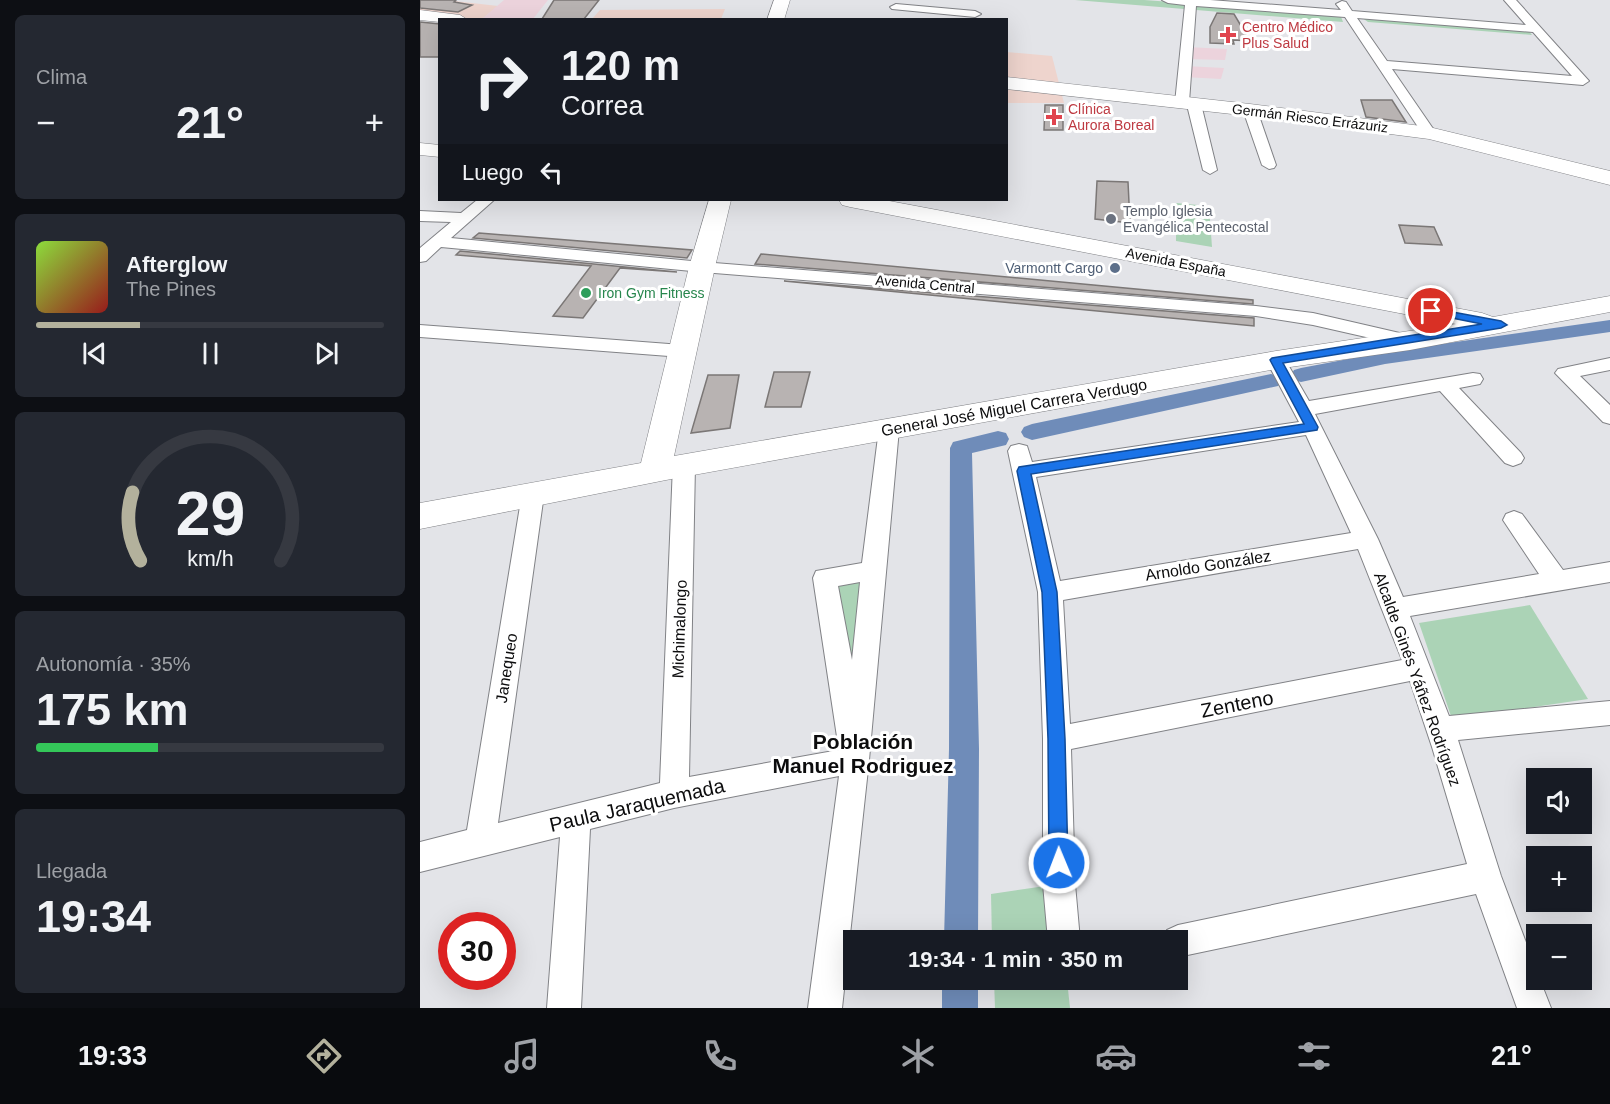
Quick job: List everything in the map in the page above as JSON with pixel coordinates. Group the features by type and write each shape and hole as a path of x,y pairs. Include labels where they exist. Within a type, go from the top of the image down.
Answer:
{"street":[{"path":"776,18 782,0"},
{"path":"793,18 798,0"},
{"path":"896,7 975,17 976,0"},
{"path":"1168,0 1536,29"},
{"path":"1340,0 1346,13 1429,133"},
{"path":"1384,65 1583,81 1510,0"},
{"path":"1190,1 1188,104 1210,170"},
{"path":"420,15 444,18"},
{"name":"Germán Riesco Errázuriz","path":"1008,83 1250,110 1429,133 1610,178"},
{"path":"1250,110 1269,165"},
{"path":"420,149 438,151"},
{"path":"420,257 485,201"},
{"path":"655,472 702,267 720,201"},
{"name":"Avenida España","path":"855,201 1501,325"},
{"path":"420,216 464,218"},
{"name":"Avenida Central","path":"437,242 702,267 1256,311 1312,319 1410,341"},
{"name":"General José Miguel Carrera Verdugo","path":"420,516 684,465 1276,360 1410,341 1609,305"},
{"path":"420,331 682,351"},
{"name":"Alcalde Ginés Yáñez Rodríguez","path":"1276,360 1308,418 1366,539 1394,609 1440,729 1486,876 1534,1008"},
{"path":"1610,364 1565,373 1610,417"},
{"path":"1063,930 1059,884 1057,739 1050,592 1021,461 1308,418 1444,384 1473,379"},
{"path":"1444,384 1513,458"},
{"path":"825,1008 855,760 889,429"},
{"name":"Michimalongo","path":"674,794 684,465"},
{"name":"Janequeo","path":"480,842 533,494"},
{"path":"1514,520 1557,581"},
{"name":"Arnoldo González","path":"1050,592 1366,539"},
{"path":"855,760 825,578 873,571"},
{"path":"1394,609 1610,572"},
{"name":"Zenteno","path":"1057,739 1417,668"},
{"path":"1440,729 1610,713"},
{"name":"Paula Jaraquemada","path":"420,857 674,794 855,760"},
{"path":"564,1008 576,818"},
{"path":"1188,939 1486,876"}],"shaded area":[{"path":"420,0 446,0 498,6 483,18 420,15"},
{"path":"504,0 548,0 534,18 483,18"},
{"path":"725,9 721,18 593,18 600,10"},
{"path":"1187,47 1227,49 1225,60 1186,59"},
{"path":"1008,52 1052,56 1064,103 1008,103"},
{"path":"1185,66 1224,68 1221,79 1184,77"}],"green space":[{"path":"1075,0 1144,0 1340,14 1343,22"},
{"path":"1361,17 1528,30 1532,35 1368,22"},
{"path":"1176,203 1209,206 1212,247 1176,241"},
{"path":"864,581 855,667 844,669 833,584"},
{"path":"1530,605 1588,699 1452,719 1419,623"},
{"path":"1059,884 1063,930 992,930 991,894"},
{"path":"994,990 1068,990 1070,1008 995,1008"}],"building":[{"path":"420,0 456,0 454,2 472,5 458,12 420,8"},
{"path":"554,0 599,0 585,18 543,18"},
{"name":"Centro Médico Plus Salud","path":"1217,13 1234,14 1250,41 1233,40 1234,44 1210,43 1210,27"},
{"path":"420,22 438,24 438,57 420,57"},
{"path":"1361,100 1392,100 1406,122 1366,117"},
{"name":"Clínica Aurora Boreal","path":"1045,105 1063,105 1063,130 1044,130"},
{"path":"1097,181 1128,182 1130,223 1095,219"},
{"path":"1399,225 1434,227 1442,245 1405,243"},
{"path":"479,233 692,250 687,258 473,238"},
{"name":"Iron Gym Fitness","path":"460,251 677,272 620,268 583,318 553,316 591,266 456,255"},
{"path":"761,254 1253,300 1253,304 755,264"},
{"path":"784,281 1254,318 1254,326"},
{"path":"774,372 810,372 801,407 765,407"},
{"path":"708,375 739,375 730,428 691,433"}],"waterway":[{"path":"1301,375 1385,358 1610,326"},
{"path":"1032,432 1271,381"},
{"path":"961,930 964,749 961,448 998,439"},
{"path":"960,990 960,1008"}],"place":[{"name":"Centro Médico Plus Salud","path":"1228,35"},
{"name":"Clínica Aurora Boreal","path":"1054,117"},
{"name":"Templo Iglesia Evangélica Pentecostal","path":"1111,219"},
{"name":"Varmontt Cargo","path":"1115,268"},
{"name":"Iron Gym Fitness","path":"586,293"}],"district":[{"name":"Población Manuel Rodriguez","path":"863,754"}],"route":[{"path":"1059,863 1057,739 1050,592 1023,471 1312,427 1276,360 1410,341 1501,325 1431,311"}]}
